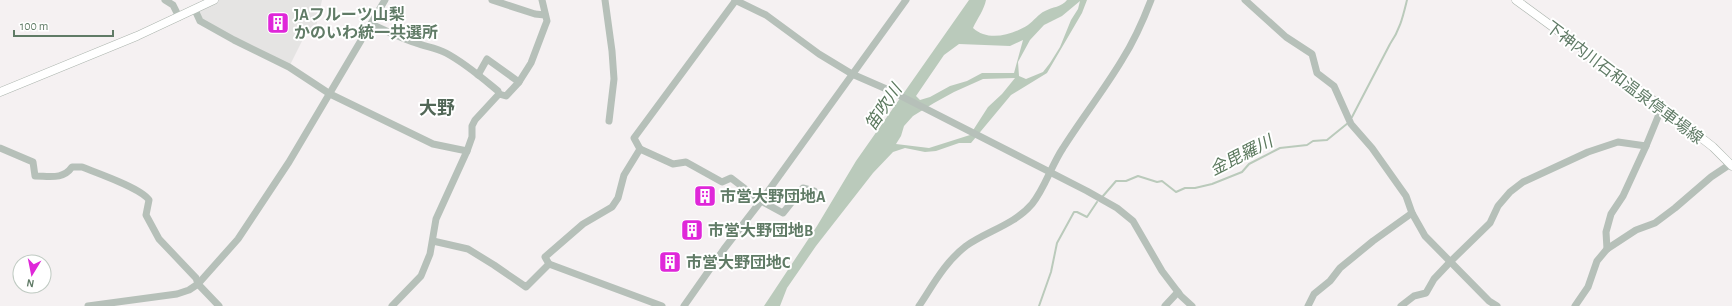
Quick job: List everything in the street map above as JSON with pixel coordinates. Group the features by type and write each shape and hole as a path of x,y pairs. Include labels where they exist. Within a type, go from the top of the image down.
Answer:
{"main road":[{"path":"0,92 25,83 179,17 214,0"},
{"name":"下神内川石和温泉停車場線","path":"1516,0 1662,107 1713,147 1732,165"}],"street":[{"path":"165,0 173,2 179,17"},
{"path":"88,306 177,294 189,290 198,284 238,239 289,162 385,0"},
{"path":"492,0 535,14 545,15"},
{"path":"371,24 410,41 427,45 444,52 460,61 498,91 499,94 506,96 519,82 531,63 547,22 542,0"},
{"path":"605,0 614,79 609,121"},
{"path":"814,191 803,188 783,213 761,201 731,178 722,182 686,162 673,164 640,150 634,138 736,0 766,15 819,54 852,74 891,91 1117,208 1133,222 1162,271 1178,292 1192,306"},
{"path":"684,306 906,0"},
{"path":"919,306 943,270 956,254 978,238 1021,214 1031,204 1039,193 1062,149 1123,59 1136,36 1151,0"},
{"path":"1245,0 1286,37 1312,54 1317,73 1334,86 1351,124 1372,148 1406,196 1418,227 1489,301 1497,306"},
{"path":"195,10 200,21 289,68 330,94 433,144 467,151"},
{"path":"478,75 487,59 519,82"},
{"path":"392,306 421,276 430,254 436,219 467,151 472,137 472,126 475,120 499,94"},
{"path":"1607,249 1606,232 1611,214 1623,196 1662,107"},
{"path":"1401,306 1414,296 1426,292 1434,279 1490,223 1498,206 1510,192 1523,182 1588,152 1618,142 1646,146"},
{"path":"0,148 33,162 35,176 60,177 67,174 72,167 82,167 136,190 147,197 150,200 146,215 156,234 196,278 198,284 219,306"},
{"path":"640,150 624,175 618,198 612,207 583,224 545,257 549,264 662,306"},
{"path":"1575,306 1588,287 1596,261 1607,249 1636,230 1655,223 1711,177 1732,165"},
{"path":"1308,306 1314,294 1330,281 1340,268 1373,240 1412,213"},
{"path":"433,241 468,249 501,269 526,287 549,264"},
{"path":"1165,306 1178,292"}],"shaded area":[{"path":"214,0 322,0 314,36 305,35 289,67 200,21 195,10"},
{"path":"969,0 986,0 973,28 986,35 1000,36 1022,29 1043,12 1060,6 1067,0 1087,0 1082,13 1047,73 1011,95 971,143 959,143 936,151 925,152 905,148 893,152 873,173 816,246 787,288 780,306 764,306 817,226 856,161","holes":["1080,1 1078,9 1071,20 1060,47 1043,72 1026,79 1019,76 1018,62 1030,40 1044,25 1062,16","1023,40 1014,73 982,73 967,81 950,86 930,97 920,100 916,96 944,55 959,44 1010,46","1015,78 1002,94 988,107 970,135 929,148 896,144 901,136 904,126 913,116 954,92 983,79"]}],"waterway":[{"name":"金毘羅川","path":"1352,117 1401,23 1407,0"},
{"name":"金毘羅川","path":"1103,196 1116,181 1126,181 1138,176 1157,182 1162,181 1176,192 1185,188 1195,188 1212,184 1242,172 1249,164 1280,148 1307,145 1313,141 1327,140 1348,123"},
{"name":"金毘羅川","path":"1039,306 1051,272 1057,243 1074,212 1087,217 1097,202"}],"place":[{"name":"JAフルーツ山梨 かのいわ統一共選所","path":"278,23"},
{"name":"市営大野団地A","path":"705,196"},
{"name":"市営大野団地B","path":"692,230"},
{"name":"市営大野団地C","path":"670,262"}],"district":[{"name":"大野","path":"437,108"}],"water label":[{"name":"笛吹川","path":"883,107"}]}
